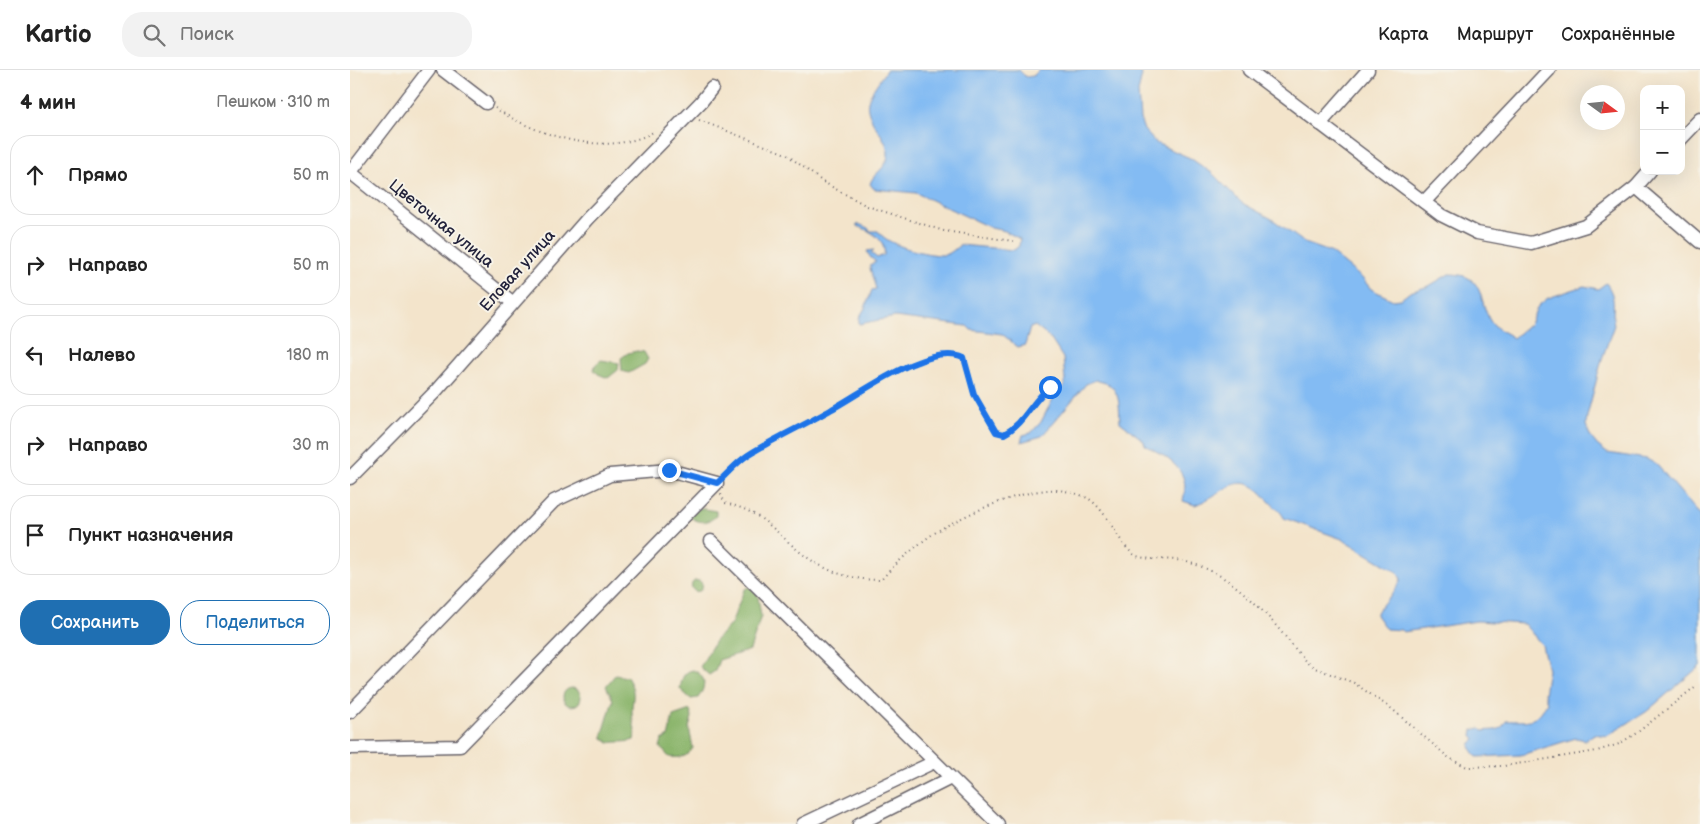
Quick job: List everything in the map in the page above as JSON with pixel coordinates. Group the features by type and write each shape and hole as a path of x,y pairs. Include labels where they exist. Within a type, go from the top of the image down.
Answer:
{"street":[{"path":"350,172 429,70"},
{"path":"443,70 486,103"},
{"path":"1249,70 1442,215 1477,233 1531,243 1586,226 1636,187 1646,175"},
{"path":"1320,124 1368,70"},
{"path":"1424,202 1549,70"},
{"name":"Еловая улица","path":"350,478 435,392 512,302 588,218 712,88"},
{"path":"1685,135 1700,119"},
{"name":"Цветочная улица","path":"350,172 512,302"},
{"path":"1636,187 1700,242"},
{"path":"350,712 554,501 610,475 669,470 717,483 460,746 350,748"},
{"path":"711,541 998,824"},
{"path":"803,824 934,762"},
{"path":"859,824 951,778"}],"path":[{"path":"486,103 533,130 589,143 630,141 647,136 658,129"},
{"path":"686,117 711,124 786,154 823,182 868,206 944,230 1013,241"},
{"path":"1056,385 1042,392 1022,420 1013,429 1004,434 996,432 981,408 974,394 964,358 948,354 930,358 887,376 835,408 747,456 717,483 725,503 743,507 760,516 792,546 819,566 850,578 875,580 881,580 926,538 970,514 1034,492 1049,490 1088,498 1104,512 1127,550 1136,556 1182,561 1217,575 1265,612 1306,662 1315,668 1354,683 1392,709 1443,753 1467,767 1504,766 1597,751 1619,744 1638,732 1696,686"}],"green space":[{"path":"644,352 648,359 645,364 629,373 622,371 621,358 628,353"},
{"path":"601,360 619,363 618,370 608,378 598,374 594,370 595,365"},
{"path":"700,508 716,511 716,516 713,519 702,522 689,516"},
{"path":"697,580 703,586 697,592 691,586"},
{"path":"748,587 757,590 761,616 750,650 719,660 715,671 709,675 700,667 715,641 731,624 744,590"},
{"path":"693,670 701,675 704,686 698,698 691,699 680,689 685,675"},
{"path":"615,675 627,677 632,687 632,716 635,736 634,740 631,741 609,743 602,737 613,700 606,686"},
{"path":"568,688 576,688 581,693 579,704 568,706 563,701 563,693"},
{"path":"690,710 692,717 689,728 693,748 683,757 669,757 660,747 662,740 668,737 673,716"}],"water":[{"path":"886,70 1019,70 1026,77 1033,76 1039,70 1140,70 1142,75 1138,92 1140,119 1144,130 1156,143 1190,158 1212,173 1242,203 1272,219 1305,243 1330,252 1362,278 1371,289 1393,300 1401,299 1410,292 1429,286 1449,274 1462,275 1470,279 1480,292 1485,309 1494,325 1513,338 1530,324 1538,306 1548,298 1584,286 1598,289 1606,283 1613,299 1614,325 1602,359 1586,425 1590,436 1607,453 1647,459 1657,465 1700,515 1700,666 1646,712 1607,736 1594,734 1586,740 1576,738 1521,755 1477,757 1470,747 1471,743 1475,740 1472,735 1473,730 1480,728 1483,731 1496,730 1504,725 1506,721 1530,720 1539,715 1547,702 1544,694 1548,670 1542,645 1524,624 1477,621 1403,632 1401,630 1386,629 1376,615 1401,579 1397,572 1342,539 1284,518 1259,490 1249,485 1241,483 1233,485 1195,505 1183,501 1185,485 1182,474 1174,464 1146,446 1143,440 1120,422 1117,396 1112,387 1106,383 1096,380 1086,384 1042,436 1021,442 1023,435 1031,433 1041,422 1055,395 1064,386 1065,380 1063,358 1050,338 1035,326 1030,328 1025,345 1018,347 1002,334 971,330 967,326 895,317 859,324 859,318 872,290 876,289 870,268 871,264 876,262 867,251 874,250 871,253 877,258 884,255 884,250 880,240 867,230 856,226 859,224 870,231 878,231 898,245 936,255 952,252 960,245 1014,250 1019,246 1020,239 1005,231 991,228 916,193 874,189 870,184 885,164 888,155 885,141 873,122 868,108 871,94"}],"route":[{"path":"669,470 717,483 747,456 835,408 887,376 911,364 948,354 964,358 974,394 996,432 1004,434 1013,429 1022,420 1042,392 1050,387"}]}
